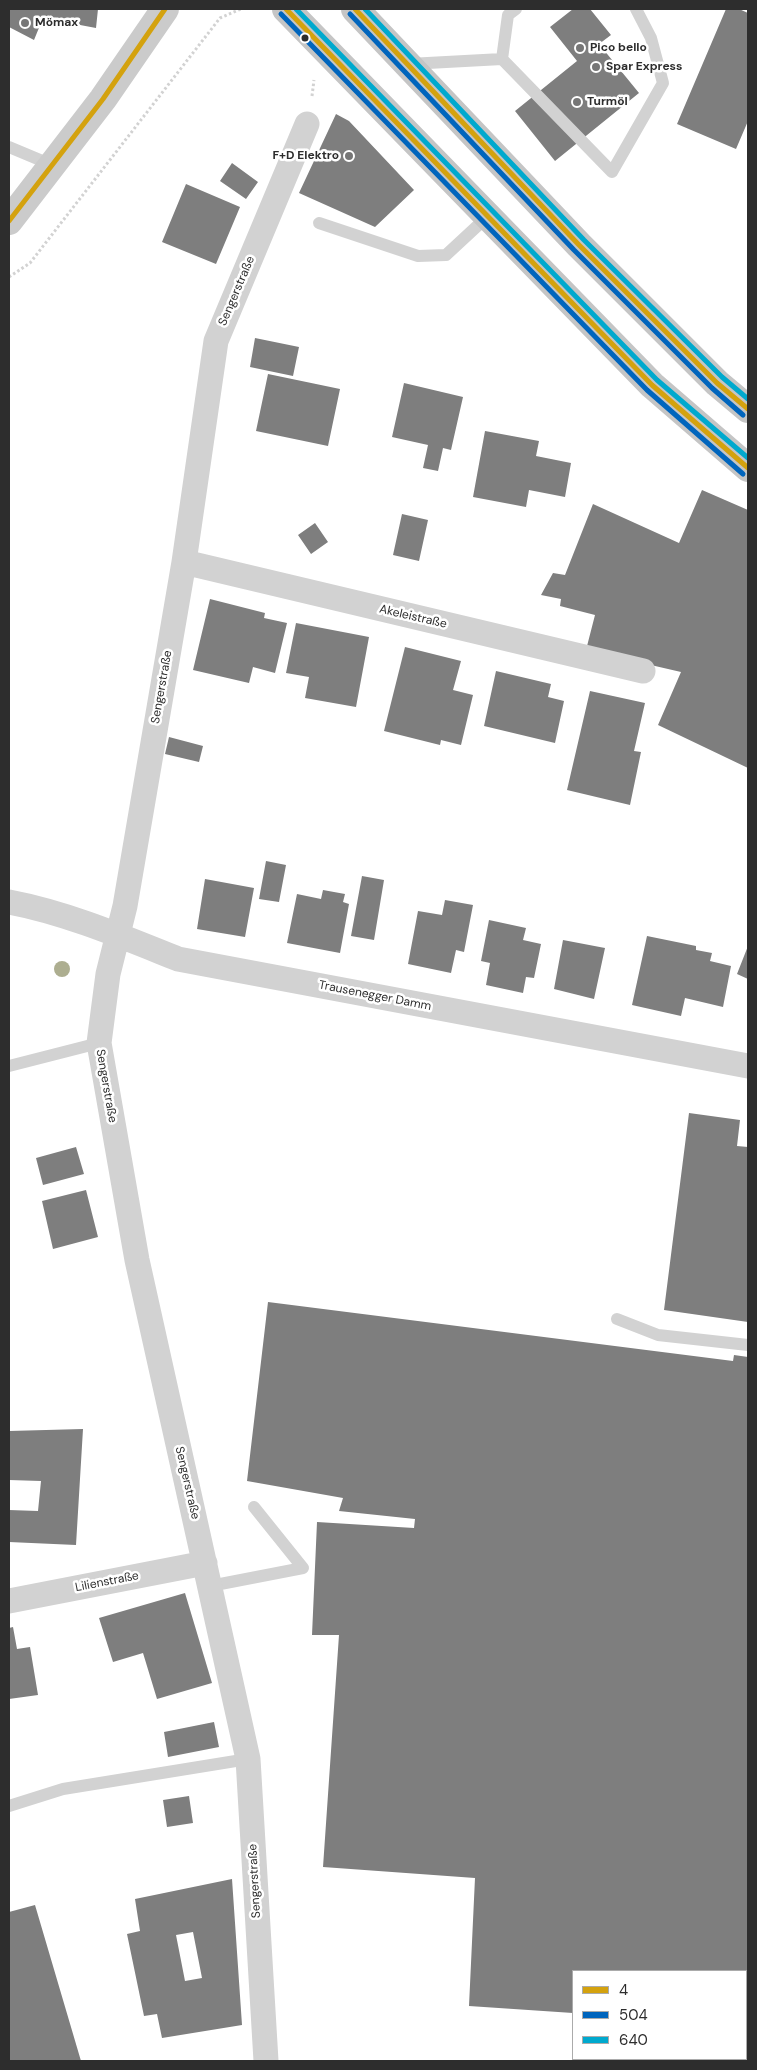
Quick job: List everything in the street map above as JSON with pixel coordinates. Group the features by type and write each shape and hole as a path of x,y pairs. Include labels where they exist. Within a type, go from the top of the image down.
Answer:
{"main road":[{"path":"9,221 103,99 165,9"},
{"path":"286,9 652,385 748,468"},
{"path":"355,9 592,258 717,383 748,409"}],"street":[{"name":"Sengerstraße","path":"266,2061 248,1760 137,1260 98,1043 108,974 125,906 184,562 216,341 307,124"},
{"name":"Akeleistraße","path":"184,562 642,671"},
{"name":"Trausenegger Damm","path":"9,902 40,908 118,935 178,959 748,1066"},
{"name":"Lilienstraße","path":"9,1601 207,1574"}],"lane":[{"path":"502,59 508,15 516,9"},
{"path":"409,64 502,59 612,172 663,83 651,38 636,9"},
{"path":"9,147 52,165"},
{"path":"319,223 418,256 427,256 446,255 487,217"},
{"path":"9,1066 98,1043"},
{"path":"617,1319 658,1335 748,1345"},
{"path":"207,1574 303,1568 254,1507"},
{"path":"9,1806 63,1789 248,1760"}],"path":[{"path":"9,277 30,263 220,18 240,9"}],"building":[{"name":"Mömax","path":"9,9 98,9 96,28 43,18 34,40 9,27"},
{"name":"Turmöl","path":"573,9 590,9 611,35 599,44 639,93 555,161 515,111 577,61 550,27"},
{"path":"726,9 739,9 748,13 748,121 736,149 677,124"},
{"name":"F+D Elektro","path":"336,114 349,121 414,190 375,227 299,193"},
{"path":"232,163 258,182 246,199 220,181"},
{"path":"186,184 240,207 216,264 162,242"},
{"path":"255,338 299,347 293,376 250,367"},
{"path":"268,374 340,389 328,446 256,431"},
{"path":"404,383 463,397 451,450 443,448 438,471 423,468 428,445 392,437"},
{"path":"485,431 539,441 536,456 571,463 565,497 529,490 526,507 473,497"},
{"path":"702,490 748,510 748,768 658,725 681,672 586,650 595,615 560,606 561,599 541,595 553,573 565,575 593,504 679,543"},
{"path":"402,514 428,520 419,561 393,555"},
{"path":"315,523 328,542 311,554 298,535"},
{"path":"210,599 265,613 264,618 287,623 275,673 253,667 249,683 193,670"},
{"path":"296,623 369,637 356,707 305,698 309,677 286,673"},
{"path":"405,647 461,661 453,690 473,695 461,745 441,740 440,745 384,731"},
{"path":"496,671 551,684 548,697 564,701 555,743 484,726"},
{"path":"590,691 645,703 634,751 641,752 630,805 567,790"},
{"path":"169,737 203,746 199,762 165,754"},
{"path":"266,861 286,865 279,902 259,899"},
{"path":"362,876 384,880 374,940 351,936"},
{"path":"205,879 254,888 245,937 197,929"},
{"path":"323,890 345,894 343,902 349,904 340,953 287,943 297,894 321,899"},
{"path":"445,900 473,905 464,952 456,950 451,973 408,964 418,911 442,915"},
{"path":"489,920 526,928 523,940 541,944 534,978 526,977 523,993 486,985 490,963 481,961"},
{"path":"647,936 696,946 696,950 712,953 710,961 731,966 723,1007 685,998 681,1016 632,1005"},
{"path":"563,940 605,948 594,999 554,989"},
{"path":"748,946 748,979 737,974"},
{"path":"689,1113 740,1120 737,1146 748,1147 748,1322 664,1310"},
{"path":"76,1147 84,1174 43,1185 36,1158"},
{"path":"86,1190 98,1237 53,1249 42,1201"},
{"path":"268,1302 733,1361 734,1355 748,1357 748,2051 747,1970 572,1970 572,2013 469,2006 475,1878 323,1867 339,1635 312,1635 317,1522 414,1528 415,1519 339,1511 343,1498 247,1481"},
{"path":"83,1429 76,1545 9,1542 9,1510 38,1511 41,1481 9,1480 9,1431"},
{"path":"185,1593 212,1683 157,1699 143,1653 113,1662 99,1618"},
{"path":"13,1627 17,1649 30,1647 38,1695 9,1699 9,1628"},
{"path":"214,1722 219,1747 168,1757 164,1732"},
{"path":"189,1796 193,1823 167,1827 163,1800"},
{"path":"232,1879 242,2025 162,2038 157,2014 144,2016 127,1934 140,1931 135,1899","holes":["193,1932 202,1978 185,1981 176,1935"]},
{"path":"35,1905 81,2061 9,2061 9,1912"}],"transit line":[{"name":"4","path":"9,221 103,99 165,9"},
{"name":"4","path":"286,9 652,385 748,468"},
{"name":"640","path":"296,9 657,380 748,458"},
{"name":"4","path":"355,9 579,245 717,383 748,409"},
{"name":"640","path":"365,9 584,240 722,377 748,399"},
{"name":"504","path":"281,14 647,390 743,474"},
{"name":"504","path":"350,14 574,250 712,388 743,415"}],"place":[{"name":"Mömax","path":"25,23"},
{"name":"Pico bello","path":"580,48"},
{"name":"Spar Express","path":"596,67"},
{"name":"Turmöl","path":"577,102"},
{"name":"F+D Elektro","path":"349,156"}]}
